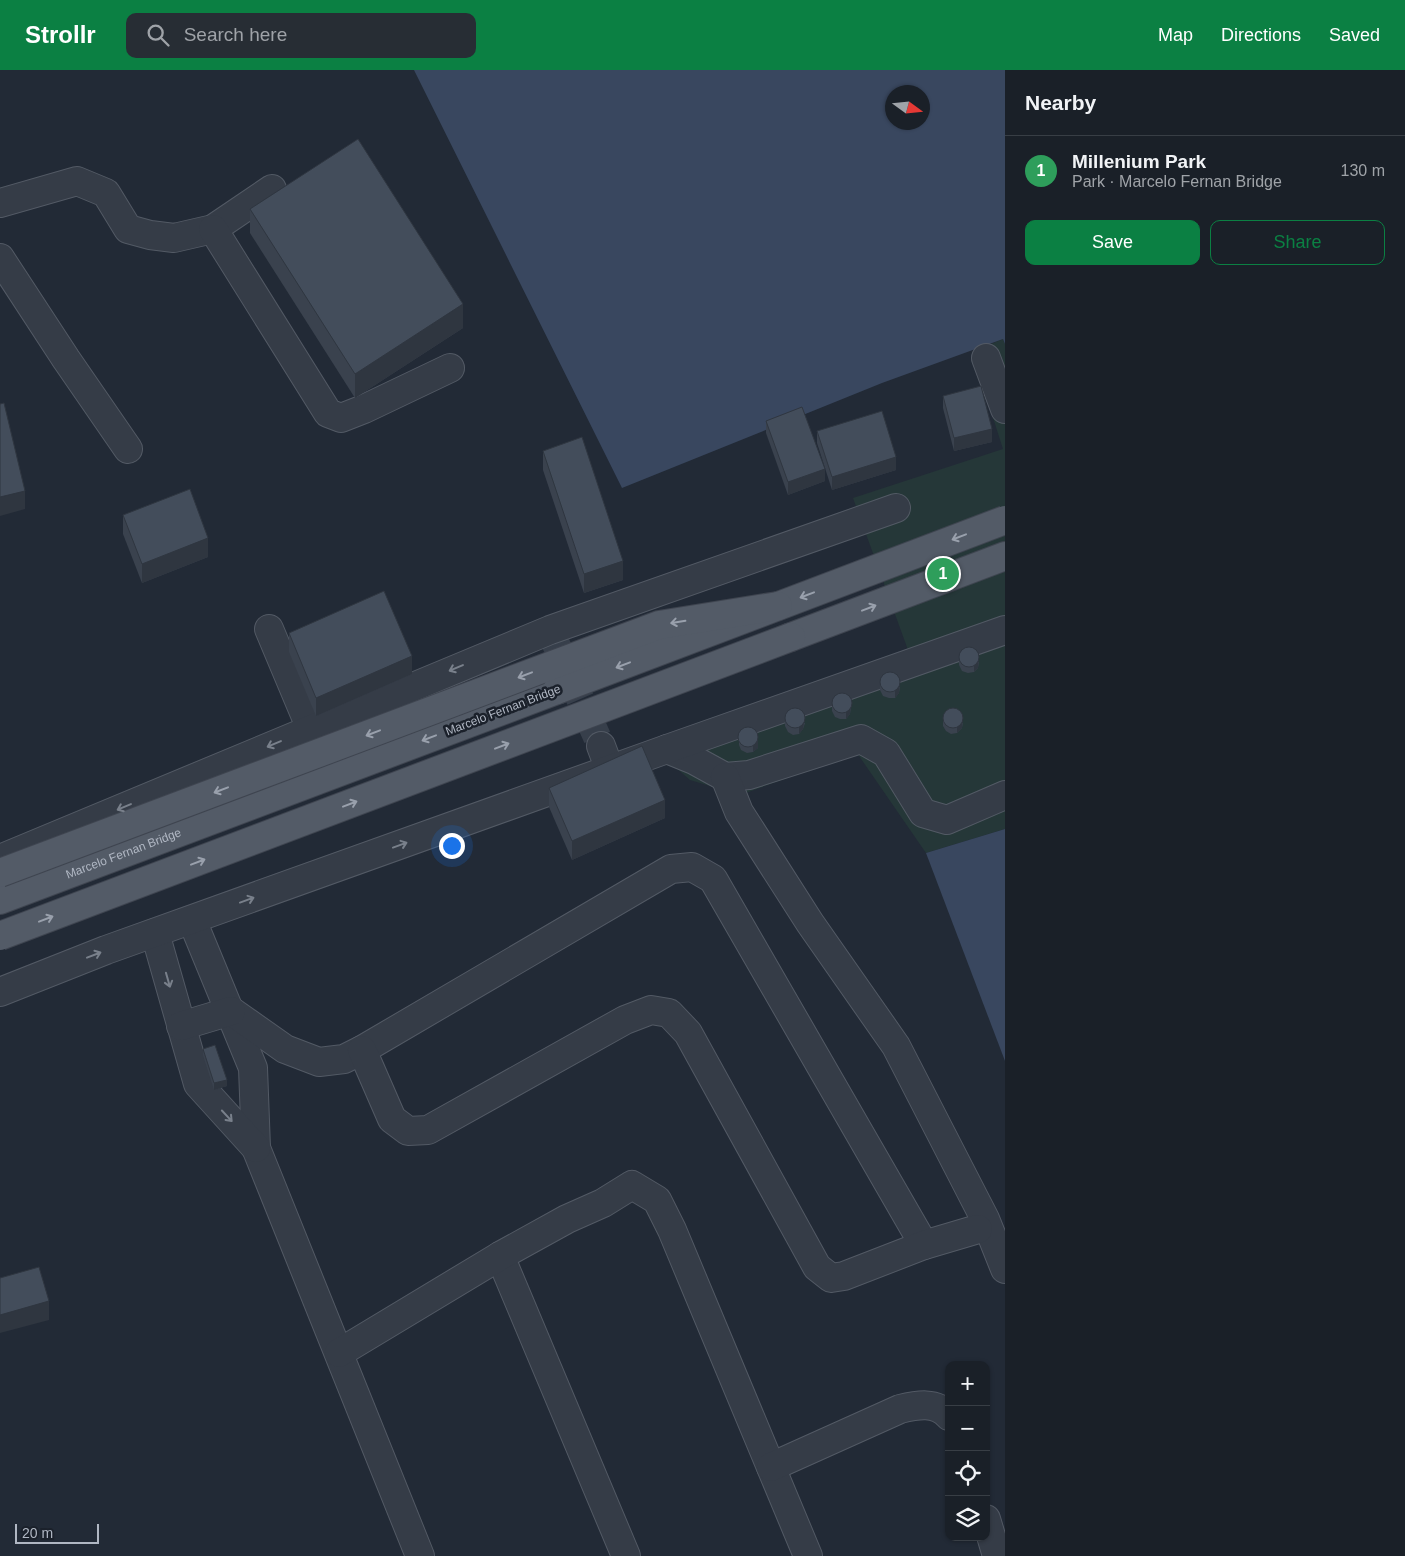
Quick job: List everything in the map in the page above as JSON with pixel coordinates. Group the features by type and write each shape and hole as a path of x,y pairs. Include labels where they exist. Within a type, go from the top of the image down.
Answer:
{"main road":[{"name":"Marcelo Fernan Bridge","path":"0,900 1005,520"},
{"path":"0,936 1005,556"},
{"path":"0,873 658,625 778,606"}],"street":[{"path":"0,203 77,181 106,193 128,229 150,235 174,238 213,229 272,189"},
{"path":"213,229 328,413 341,418 450,368"},
{"path":"0,258 128,449"},
{"path":"986,358 1005,409"},
{"path":"0,859 311,729 551,633 896,508"},
{"path":"269,629 311,729"},
{"path":"0,992 106,950 192,920 605,758 667,749 1005,630"},
{"path":"667,749 725,776 749,775 861,739 886,754 923,812 947,820 1005,795"},
{"path":"725,776 739,812 810,923 896,1046 985,1219 1005,1269"},
{"path":"230,1011 285,1049 319,1062 344,1059 671,869 692,867 713,879 924,1245"},
{"path":"192,920 253,1068 256,1148 420,1556"},
{"path":"155,933 198,1084 256,1148"},
{"path":"362,1050 392,1119 408,1131 428,1130 625,1020 651,1010 669,1013 688,1033 817,1268 831,1278 844,1276 924,1245 978,1229"},
{"path":"181,1026 230,1011"},
{"path":"339,1353 500,1256 567,1219 603,1204 632,1185 657,1200 672,1230 808,1556"},
{"path":"500,1256 626,1556"},
{"path":"772,1467 900,1408 923,1404 945,1412"},
{"path":"990,1532 997,1556"}],"shaded area":[{"path":"1003,339 1005,344 1005,829 926,853 857,753 740,795 690,780 666,759 908,650 853,498 1003,449 972,352"}],"water":[{"path":"414,70 1005,70 1005,344 1003,339 882,383 622,488"},
{"path":"1005,829 1005,1061 926,853"}],"building":[{"path":"358,139 463,304 355,374 250,209"},
{"path":"981,386 992,429 954,438 943,396"},
{"path":"4,403 25,491 0,497 0,404"},
{"path":"802,407 825,469 788,482 766,421"},
{"path":"882,411 896,457 832,477 817,431"},
{"path":"582,437 623,561 584,574 543,451"},
{"path":"190,489 208,538 142,564 123,515"},
{"path":"384,591 412,656 316,698 289,633"},
{"path":"969,647 976,650 979,657 976,664 969,667 962,664 959,657 962,650"},
{"path":"890,672 897,675 900,682 897,689 890,692 883,689 880,682 883,675"},
{"path":"842,693 849,696 852,703 849,710 842,713 835,710 832,703 835,696"},
{"path":"795,708 802,711 805,718 802,725 795,728 788,725 785,718 788,711"},
{"path":"953,708 960,711 963,718 960,725 953,728 946,725 943,718 946,711"},
{"path":"748,727 755,730 758,737 755,744 748,747 741,744 738,737 741,730"},
{"path":"642,746 665,800 572,841 549,788"},
{"path":"215,1045 227,1080 214,1083 203,1049"},
{"path":"39,1267 49,1301 0,1315 0,1278"}],"tunnel":[{"path":"552,635 601,746"}],"place":[{"name":"Millenium Park","path":"943,574"}]}
